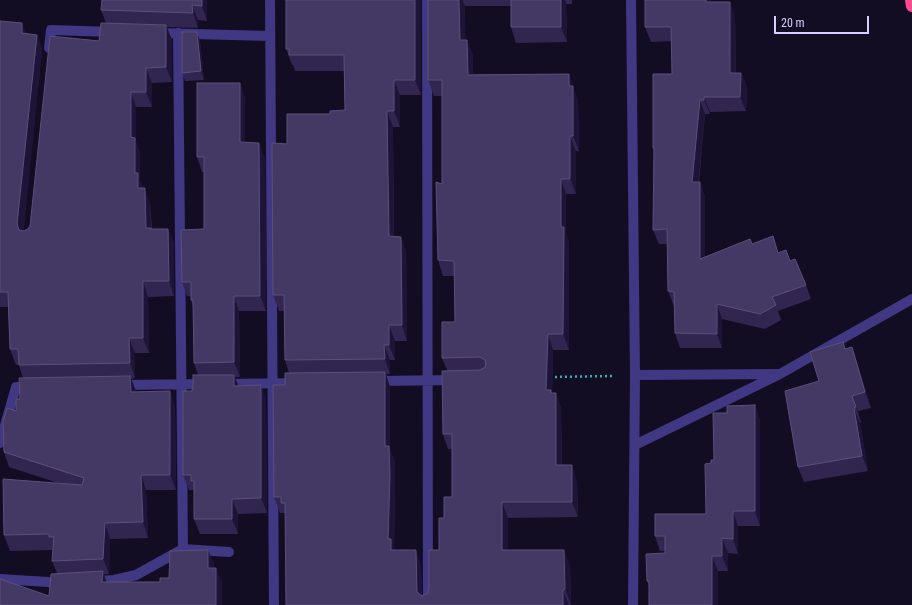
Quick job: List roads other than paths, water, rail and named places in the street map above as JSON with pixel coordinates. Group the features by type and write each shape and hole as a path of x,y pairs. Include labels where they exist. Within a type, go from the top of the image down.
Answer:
{"highway":[{"path":"911,0 912,6"}],"street":[{"path":"270,0 274,605"},
{"path":"427,0 428,605"},
{"path":"631,0 635,375 633,605"},
{"path":"48,61 51,30 122,32"},
{"path":"146,33 270,36"},
{"path":"178,34 183,550"},
{"path":"635,445 780,374 912,299"},
{"path":"635,375 780,374"},
{"path":"366,381 464,380"},
{"path":"111,386 312,382"},
{"path":"0,443 16,387 40,387"},
{"path":"0,579 62,583 114,580 136,575 183,550 229,552"}]}
